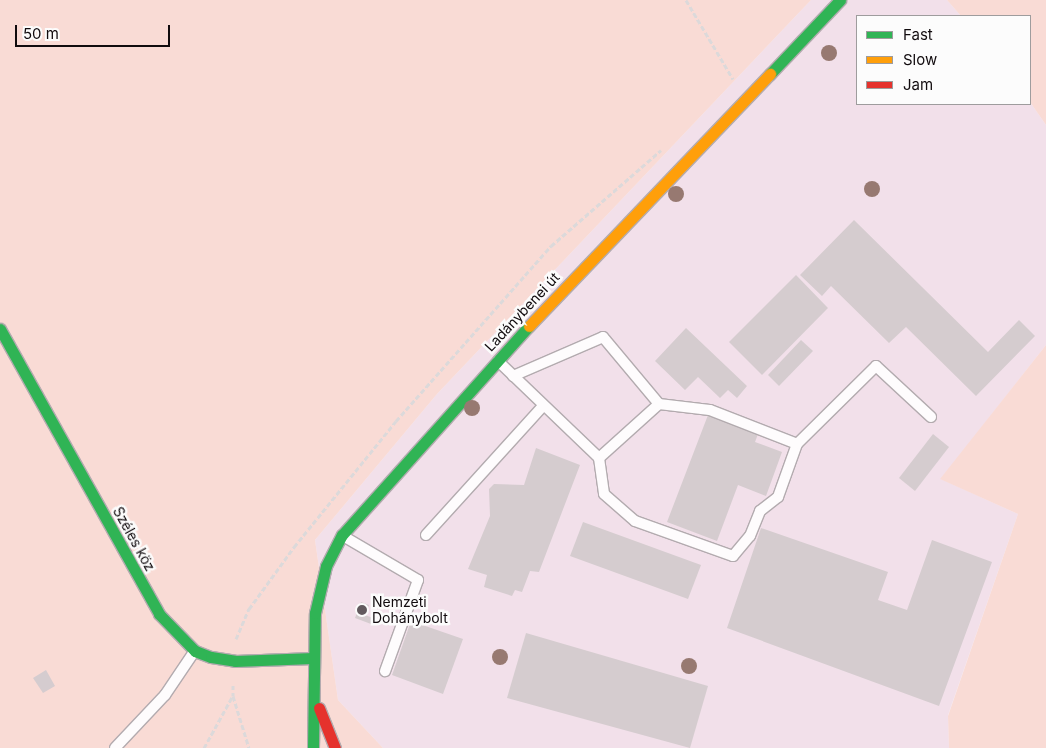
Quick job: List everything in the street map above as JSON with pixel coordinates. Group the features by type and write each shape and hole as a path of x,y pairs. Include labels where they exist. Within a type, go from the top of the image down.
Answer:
{"main road":[{"name":"Ladánybenei út","path":"313,748 313,658 320,585 342,535 391,474 497,360 840,0"},
{"name":"Széles köz","path":"0,329 159,614 194,651"},
{"path":"194,651 235,662 313,658"},
{"path":"312,688 335,748"}],"lane":[{"path":"512,376 603,337 659,404 710,410 797,444"},
{"path":"497,360 599,458 604,494 635,520 733,556 750,536 760,510 778,497 797,444 876,366 931,417"},
{"path":"599,458 659,404"},
{"path":"426,535 543,406"},
{"path":"342,535 418,580 386,671"},
{"path":"115,748 165,695 194,651"}],"path":[{"path":"686,0 745,99"},
{"path":"204,748 233,696 249,748"}],"shaded area":[{"path":"0,0 811,0 437,394 315,540 338,700 383,748 0,748"},
{"path":"811,0 947,0 960,15 856,15 856,105 1031,105 1031,103 1046,125 1046,345 941,479 1018,514 948,715 949,748 383,748 338,700 315,540 437,394"},
{"path":"947,0 1046,0 1046,125 1031,103 1031,15 960,15"},
{"path":"1046,345 1046,748 949,748 948,716 1018,514 940,479"}],"building":[{"path":"854,220 988,352 1019,320 1035,336 976,396 906,327 889,343 831,286 822,296 800,275"},
{"path":"796,275 828,308 762,375 729,342"},
{"path":"686,328 747,386 737,398 728,390 720,398 698,377 685,390 655,361"},
{"path":"801,340 813,351 779,386 768,375"},
{"path":"708,415 758,434 755,442 782,452 766,496 738,485 717,541 667,522"},
{"path":"933,434 949,447 915,491 899,478"},
{"path":"536,448 580,465 539,572 530,571 522,592 515,590 512,596 484,587 487,575 468,569 490,516 489,489 494,484 524,485"},
{"path":"583,522 701,565 688,599 570,556"},
{"path":"761,528 888,572 878,600 907,610 932,540 992,562 939,706 727,628"},
{"name":"Nemzeti Dohánybolt","path":"361,602 369,605 365,615 373,618 371,624 355,618"},
{"path":"411,621 463,639 443,694 392,675"},
{"path":"526,633 708,686 690,748 507,698"},
{"path":"46,670 55,686 43,693 33,678"}],"traffic: fast":[{"path":"770,74 840,0"},
{"path":"313,748 315,613 326,566 342,535 529,326"},
{"path":"0,329 159,614 195,651 211,657 235,661 313,658"}],"traffic: slow":[{"path":"529,326 770,74"}],"traffic: jam":[{"path":"319,708 335,748"}],"place":[{"name":"Nemzeti Dohánybolt","path":"362,610"}]}
